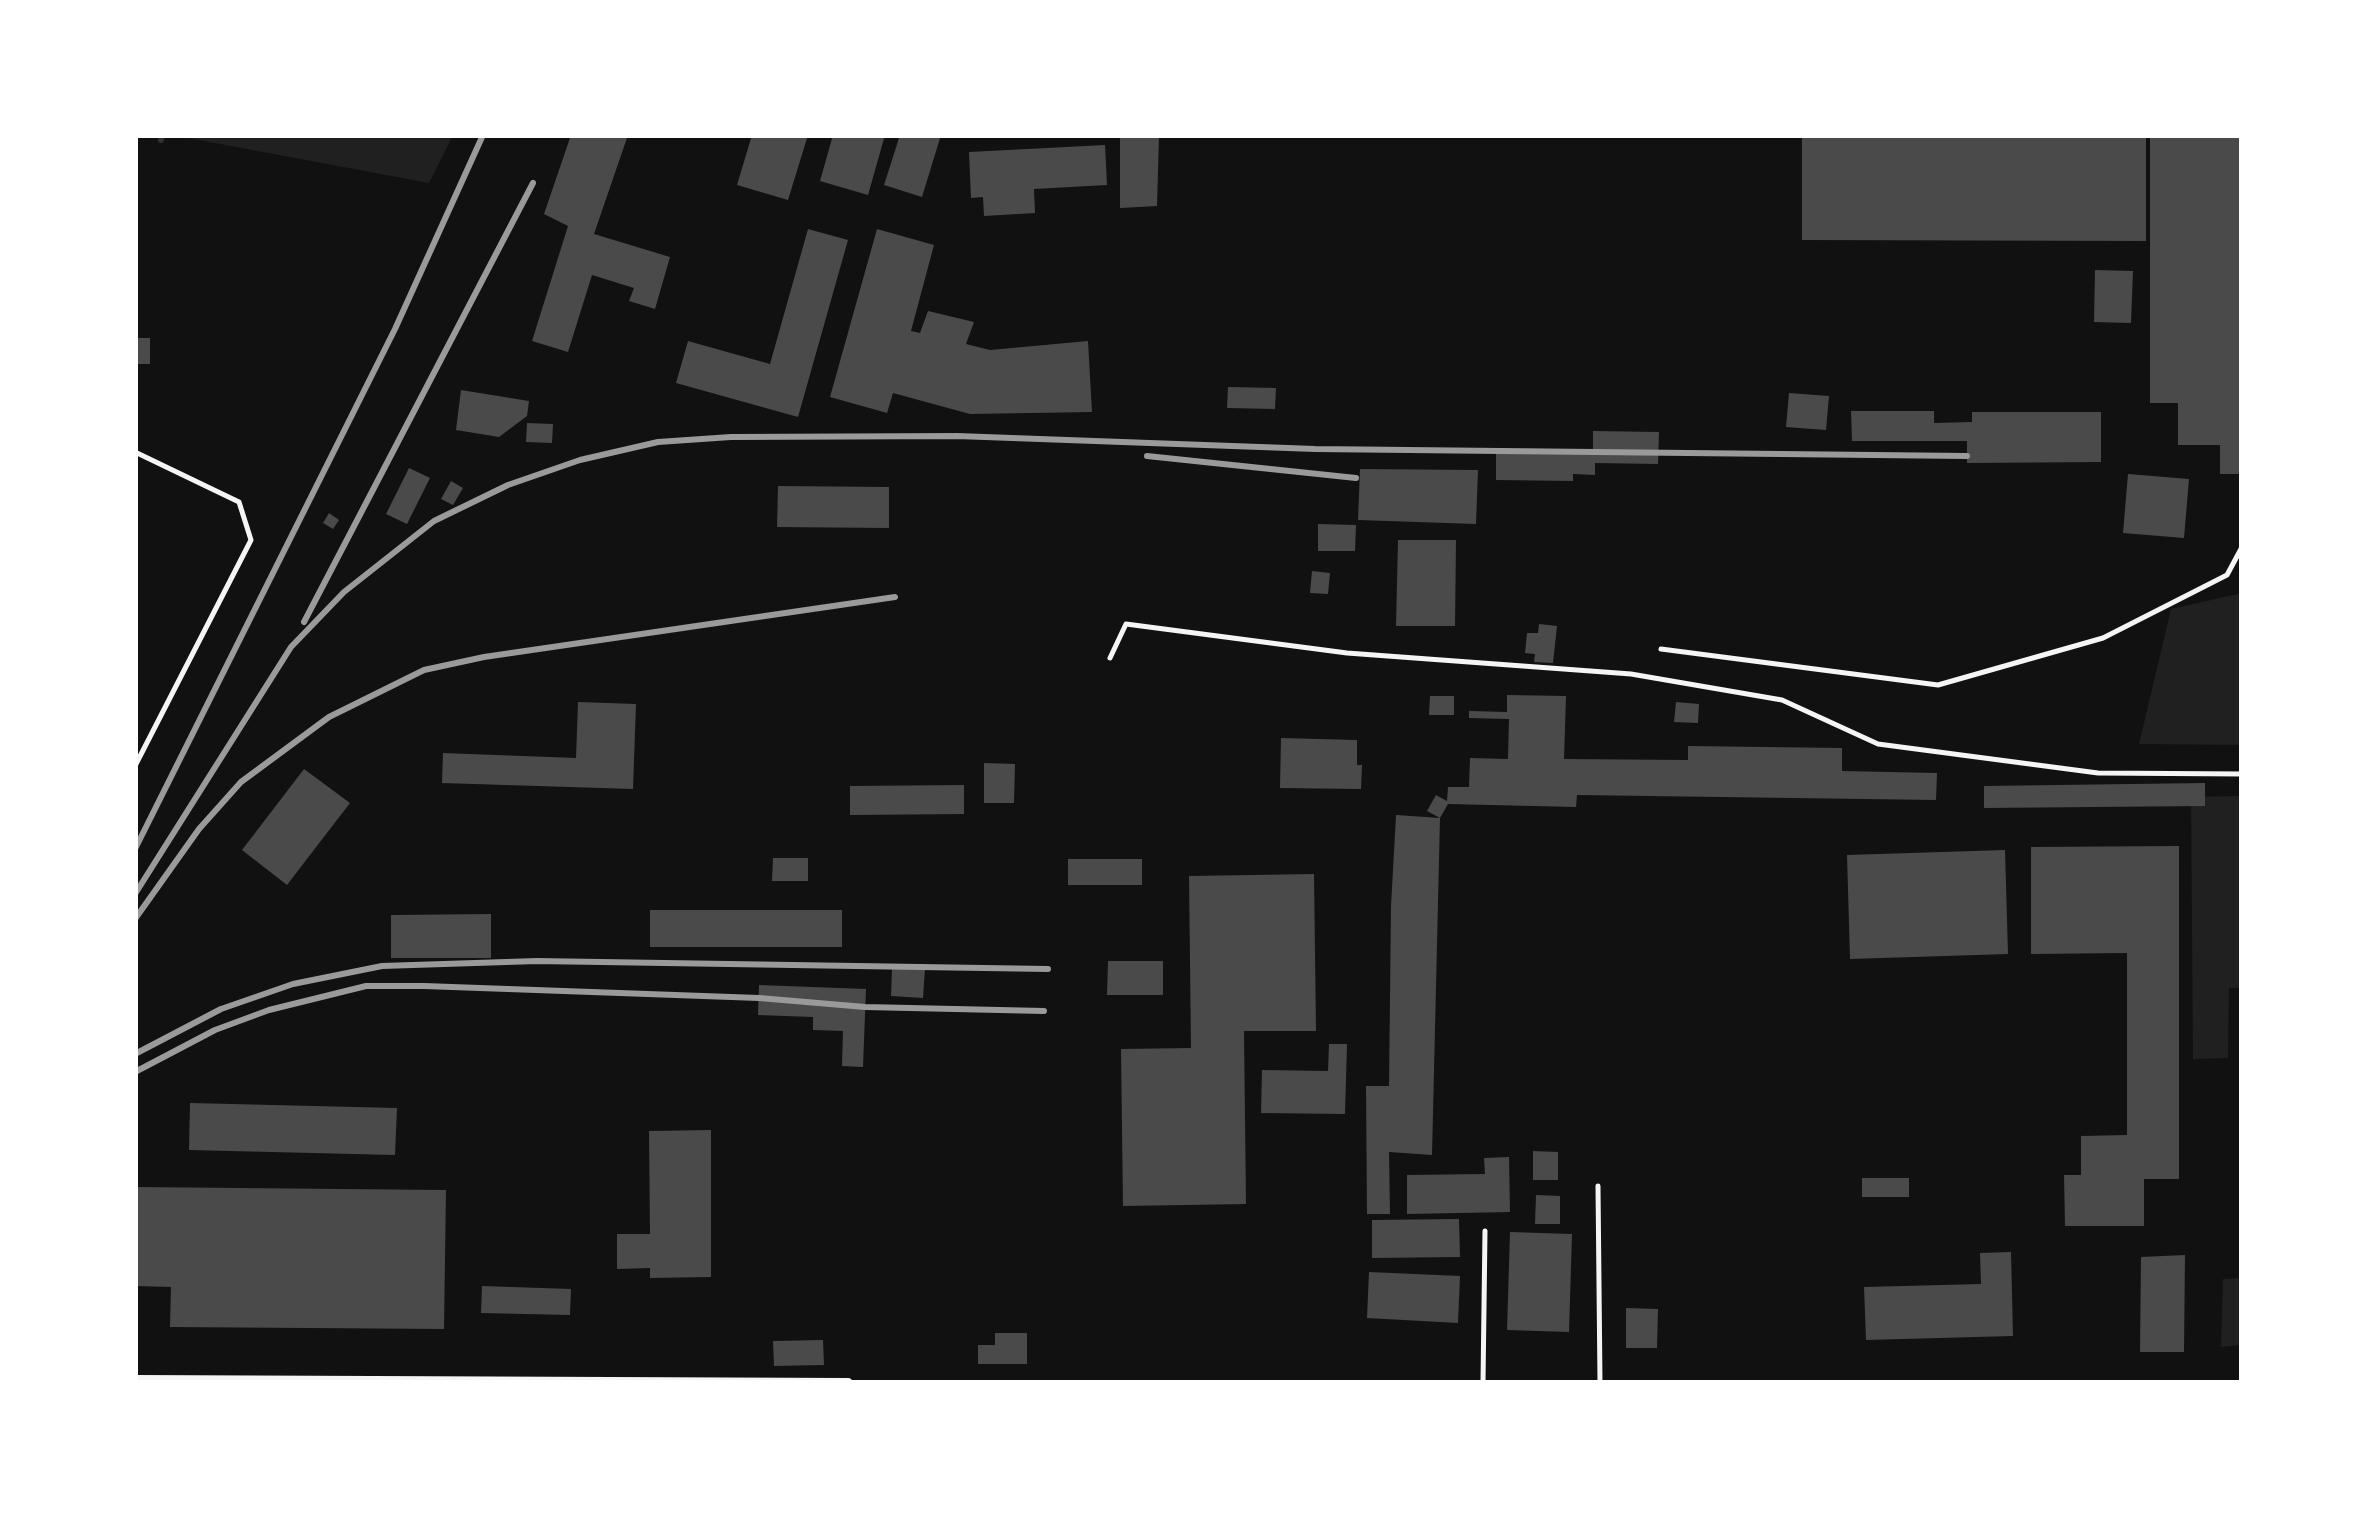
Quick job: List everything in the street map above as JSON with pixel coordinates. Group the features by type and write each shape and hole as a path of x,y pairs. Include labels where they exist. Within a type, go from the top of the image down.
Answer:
{"street":[{"path":"138,1381 848,1383"}],"lane":[{"path":"135,452 239,502 250,540 135,766"},
{"path":"1661,649 1938,685 2103,638 2226,575 2242,547"},
{"path":"1110,658 1126,624 1348,653 1632,674 1782,700 1878,744 2098,773 2242,774"},
{"path":"1598,1186 1600,1383"},
{"path":"1483,1383 1485,1231"}],"shaded area":[{"path":"172,135 453,135 429,183"},
{"path":"2242,593 2242,745 2139,744 2171,609"},
{"path":"2242,796 2242,988 2229,988 2228,1058 2193,1059 2191,797"},
{"path":"2242,1278 2242,1345 2221,1347 2223,1279"}],"building":[{"path":"571,135 628,135 594,234 670,257 655,309 629,301 634,288 592,275 568,352 532,341 568,226 544,214"},
{"path":"752,135 808,135 788,200 737,185"},
{"path":"833,135 885,135 868,195 820,181"},
{"path":"900,135 941,135 922,197 884,185"},
{"path":"1120,135 1159,135 1157,206 1120,208"},
{"path":"1802,135 2146,135 2146,241 1802,240"},
{"path":"2150,135 2242,135 2242,474 2220,474 2220,445 2178,445 2178,403 2150,403"},
{"path":"1105,145 1107,185 1034,189 1035,213 984,216 983,197 971,198 969,152"},
{"path":"808,229 848,240 798,417 676,383 688,341 770,364"},
{"path":"877,229 934,245 911,331 920,333 928,311 974,322 966,344 990,350 1088,341 1092,412 970,414 893,393 887,413 830,397"},
{"path":"2095,270 2133,271 2131,323 2094,322"},
{"path":"135,338 150,338 150,364 135,364"},
{"path":"1228,387 1276,388 1275,409 1227,408"},
{"path":"461,390 529,401 527,416 499,437 456,430"},
{"path":"1789,393 1829,396 1826,430 1786,427"},
{"path":"1851,411 1934,411 1934,423 1972,422 1972,412 2101,412 2101,462 1967,463 1967,441 1852,441"},
{"path":"527,423 553,424 552,443 526,442"},
{"path":"1593,431 1659,432 1658,464 1595,463 1595,475 1573,474 1573,481 1496,480 1496,449 1593,450"},
{"path":"409,468 430,478 407,524 386,514"},
{"path":"1360,469 1478,470 1476,524 1358,520"},
{"path":"2128,474 2189,479 2184,538 2123,533"},
{"path":"451,481 463,488 453,505 441,499"},
{"path":"778,486 889,487 889,528 777,527"},
{"path":"329,513 339,520 333,529 323,523"},
{"path":"1318,524 1356,525 1355,551 1318,551"},
{"path":"1398,540 1456,540 1455,626 1396,626"},
{"path":"1312,571 1330,573 1328,594 1310,593"},
{"path":"1539,624 1557,626 1553,663 1534,662 1535,654 1525,653 1527,633 1538,633"},
{"path":"1507,695 1566,696 1564,759 1688,760 1688,746 1842,748 1842,771 1937,773 1936,800 1577,795 1576,807 1448,804 1440,818 1427,811 1436,795 1447,801 1448,787 1469,787 1470,758 1508,759 1509,719 1469,718 1469,711 1507,712"},
{"path":"1430,696 1454,696 1454,715 1429,715"},
{"path":"578,702 636,704 633,789 442,783 443,753 576,758"},
{"path":"1676,702 1699,704 1698,723 1674,722"},
{"path":"1281,738 1357,740 1361,789 1280,788"},
{"path":"984,763 1015,764 1014,803 984,803"},
{"path":"304,769 350,803 287,885 242,850"},
{"path":"2205,783 2205,806 1984,808 1984,786"},
{"path":"964,785 964,814 850,815 850,786"},
{"path":"1396,815 1440,818 1432,1155 1389,1152 1390,1214 1367,1214 1366,1086 1389,1086"},
{"path":"2179,846 2179,1179 2144,1179 2144,1226 2065,1226 2064,1175 2081,1175 2081,1136 2127,1135 2127,953 2031,954 2031,847"},
{"path":"2005,850 2008,954 1850,959 1847,855"},
{"path":"773,858 808,858 808,881 772,881"},
{"path":"1068,859 1142,859 1142,885 1068,885"},
{"path":"1314,874 1316,1031 1244,1031 1246,1204 1123,1206 1121,1049 1191,1048 1189,876"},
{"path":"650,910 842,910 842,947 650,947"},
{"path":"491,914 491,958 391,958 391,915"},
{"path":"1108,961 1163,961 1163,995 1107,995"},
{"path":"892,968 925,969 923,998 891,996"},
{"path":"759,985 866,989 863,1067 842,1066 843,1031 813,1030 813,1017 758,1015"},
{"path":"1329,1044 1347,1044 1345,1114 1261,1113 1262,1070 1328,1071"},
{"path":"190,1103 397,1108 395,1155 189,1150"},
{"path":"711,1130 711,1277 650,1278 650,1268 617,1269 617,1234 650,1234 649,1131"},
{"path":"1533,1151 1558,1152 1558,1180 1533,1180"},
{"path":"1509,1157 1510,1212 1407,1214 1407,1175 1485,1174 1484,1158"},
{"path":"1862,1178 1909,1178 1909,1197 1862,1197"},
{"path":"135,1187 446,1190 444,1329 170,1327 171,1287 135,1286"},
{"path":"1536,1195 1560,1196 1560,1224 1535,1224"},
{"path":"1459,1219 1460,1257 1372,1258 1372,1220"},
{"path":"1510,1232 1572,1234 1569,1332 1507,1330"},
{"path":"2011,1252 2013,1336 1866,1340 1864,1287 1981,1284 1980,1253"},
{"path":"2185,1255 2184,1352 2140,1352 2141,1257"},
{"path":"1369,1272 1460,1276 1458,1323 1367,1318"},
{"path":"482,1286 571,1289 570,1315 481,1313"},
{"path":"1626,1308 1658,1309 1657,1348 1626,1348"},
{"path":"995,1333 1027,1333 1027,1364 978,1364 978,1345 995,1345"},
{"path":"823,1340 824,1365 774,1366 773,1341"}],"waterway":[{"path":"161,140 162,135"}],"railway":[{"path":"135,849 395,329 483,135"},
{"path":"304,622 533,183"},
{"path":"135,894 291,647 344,592 434,521 508,485 580,460 658,442 731,437 957,436 1315,449 1967,456"},
{"path":"1147,456 1356,478"},
{"path":"135,919 199,829 241,782 329,717 424,670 484,657 895,597"},
{"path":"135,1054 221,1009 293,984 382,966 537,961 1048,969"},
{"path":"135,1072 215,1030 269,1010 366,986 1044,1011"}]}
